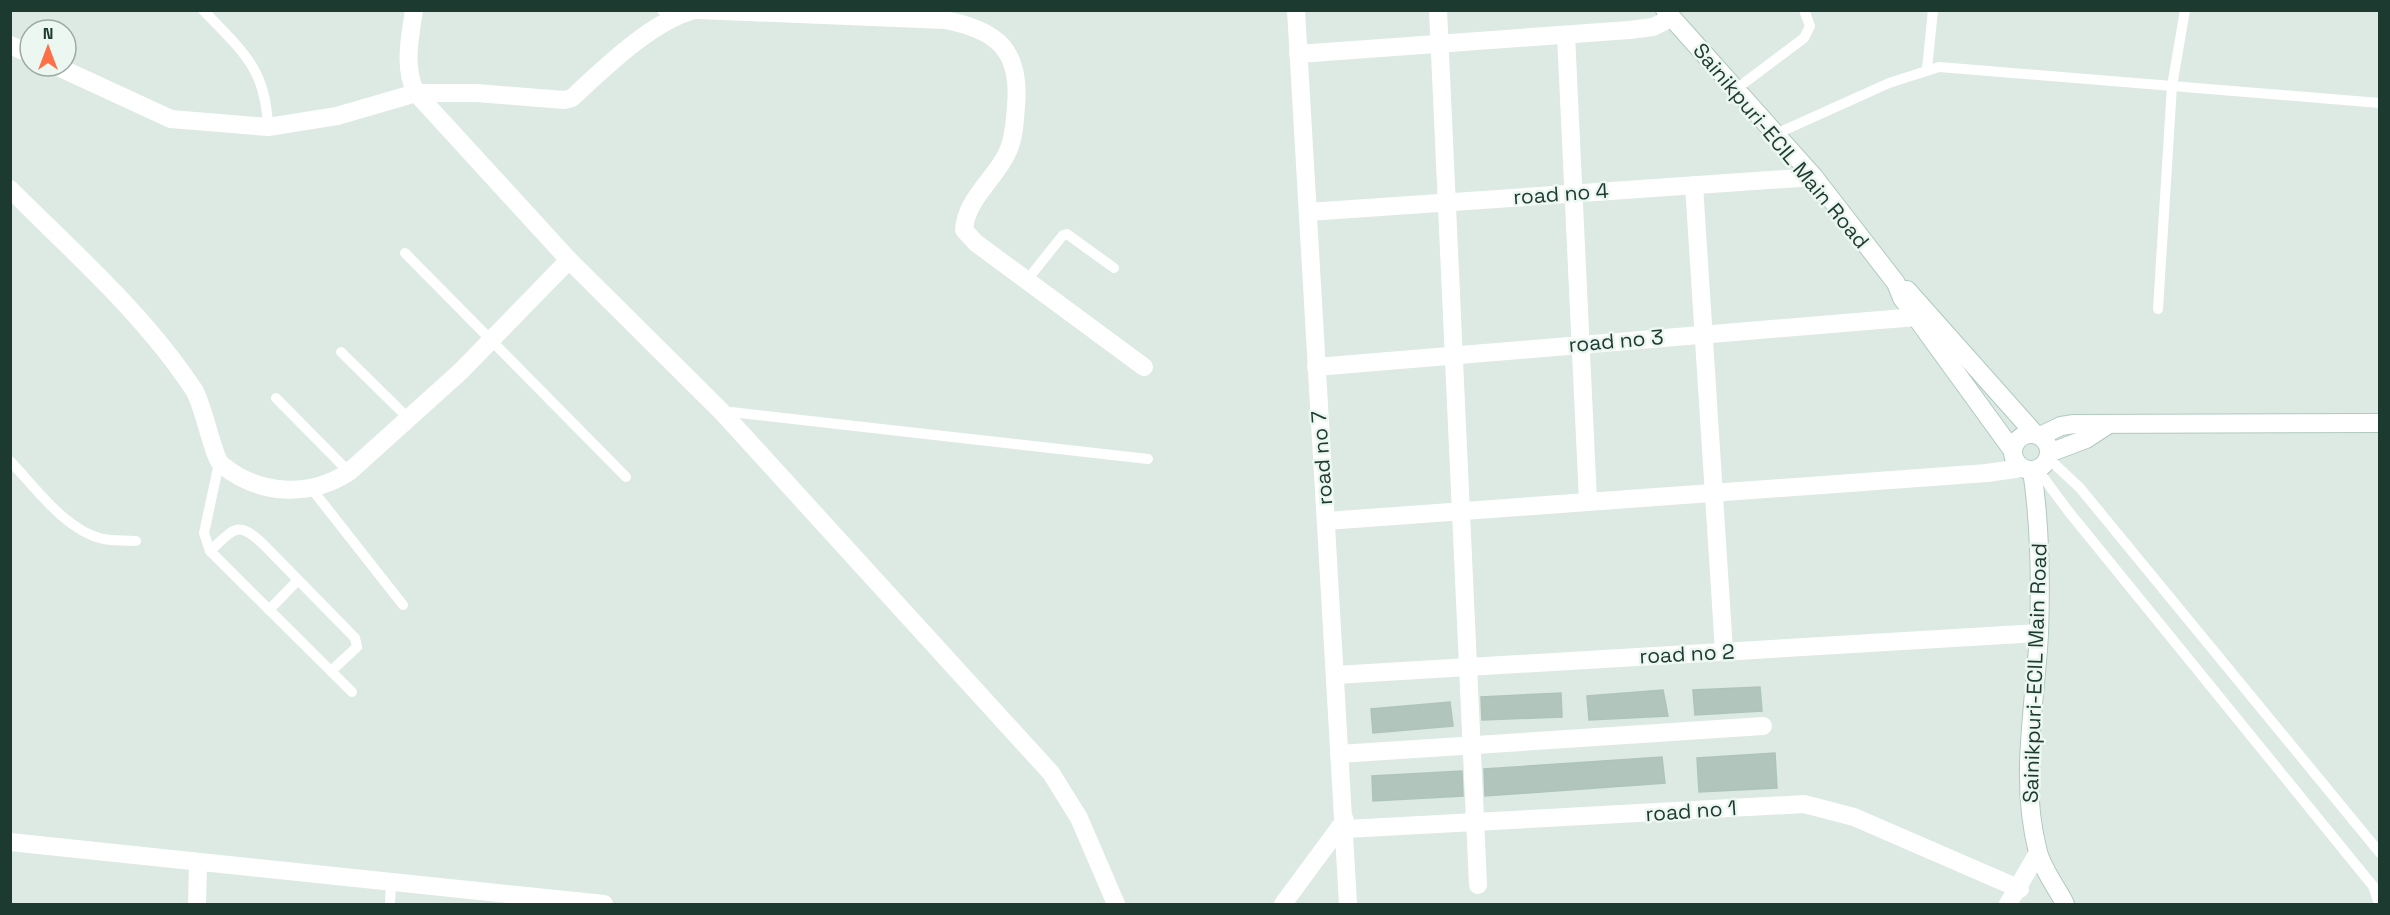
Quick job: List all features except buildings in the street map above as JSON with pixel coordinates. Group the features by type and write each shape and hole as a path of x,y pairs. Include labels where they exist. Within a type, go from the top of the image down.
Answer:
{"street":[{"path":"414,10 408,56 411,83 416,93 569,260 721,411 1051,773 1078,818 1116,904"},
{"name":"road no 7","path":"1296,10 1348,904"},
{"path":"1438,10 1478,885"},
{"path":"78,76 171,119 268,127 337,116 416,93 477,93 564,100 572,98 621,54 693,11 796,12 945,20 975,26 1000,40 1012,60 1016,79 1015,119 1009,150 971,204 964,217 964,230 976,243 1144,367"},
{"path":"1298,54 1645,28 1668,14"},
{"name":"Sainikpuri-ECIL Main Road","path":"1668,14 1814,177 1896,283 1916,317 2013,451"},
{"path":"1566,35 1588,501"},
{"name":"road no 4","path":"1308,212 1814,177"},
{"path":"1694,185 1724,651"},
{"path":"10,189 122,303 184,374 200,399 219,463 233,474 262,487 290,491 337,480 349,472 410,420 461,371 569,260"},
{"name":"Sainikpuri-ECIL Main Road","path":"1896,283 1913,293 1986,381 2037,435"},
{"name":"road no 3","path":"1316,367 1916,317"},
{"path":"1326,521 1987,473 2038,464 2111,423"},
{"path":"2038,464 2015,460 2013,451 2020,437 2037,435 2061,426 2111,423 2379,423"},
{"path":"2037,435 2047,443 2038,464"},
{"name":"Sainikpuri-ECIL Main Road","path":"2038,464 2039,633 2029,775 2031,814 2038,854 2065,904"},
{"name":"road no 2","path":"1335,675 2039,633"},
{"path":"1340,754 1763,726"},
{"name":"road no 1","path":"1345,824 1475,822 1804,804 1854,817 2020,889"},
{"path":"1282,904 1345,824"},
{"path":"10,842 198,864 604,904"},
{"path":"2008,904 2020,889 2038,854"},
{"path":"198,864 198,904"}],"lane":[{"path":"662,10 693,11"},
{"path":"1736,89 1804,38 1810,26 1804,10"},
{"path":"1927,69 1933,10"},
{"path":"2158,309 2172,86 2185,10"},
{"path":"205,11 248,59 263,84 267,102 268,127"},
{"path":"1776,134 1927,69 1939,67 2379,103"},
{"path":"1027,280 1063,235 1067,234 1114,268"},
{"path":"405,254 491,338 626,477"},
{"path":"341,352 410,420"},
{"path":"276,398 349,472"},
{"path":"721,411 1148,459"},
{"path":"10,461 82,531 103,539 136,541"},
{"path":"219,463 204,533 210,551 352,692"},
{"path":"2038,464 2080,488 2379,853"},
{"path":"2038,464 2069,512 2373,886 2379,904"},
{"path":"310,488 403,605"},
{"path":"210,551 234,529 248,530 357,643 357,647 331,671"},
{"path":"269,610 298,580"},
{"path":"390,904 391,883"}]}
